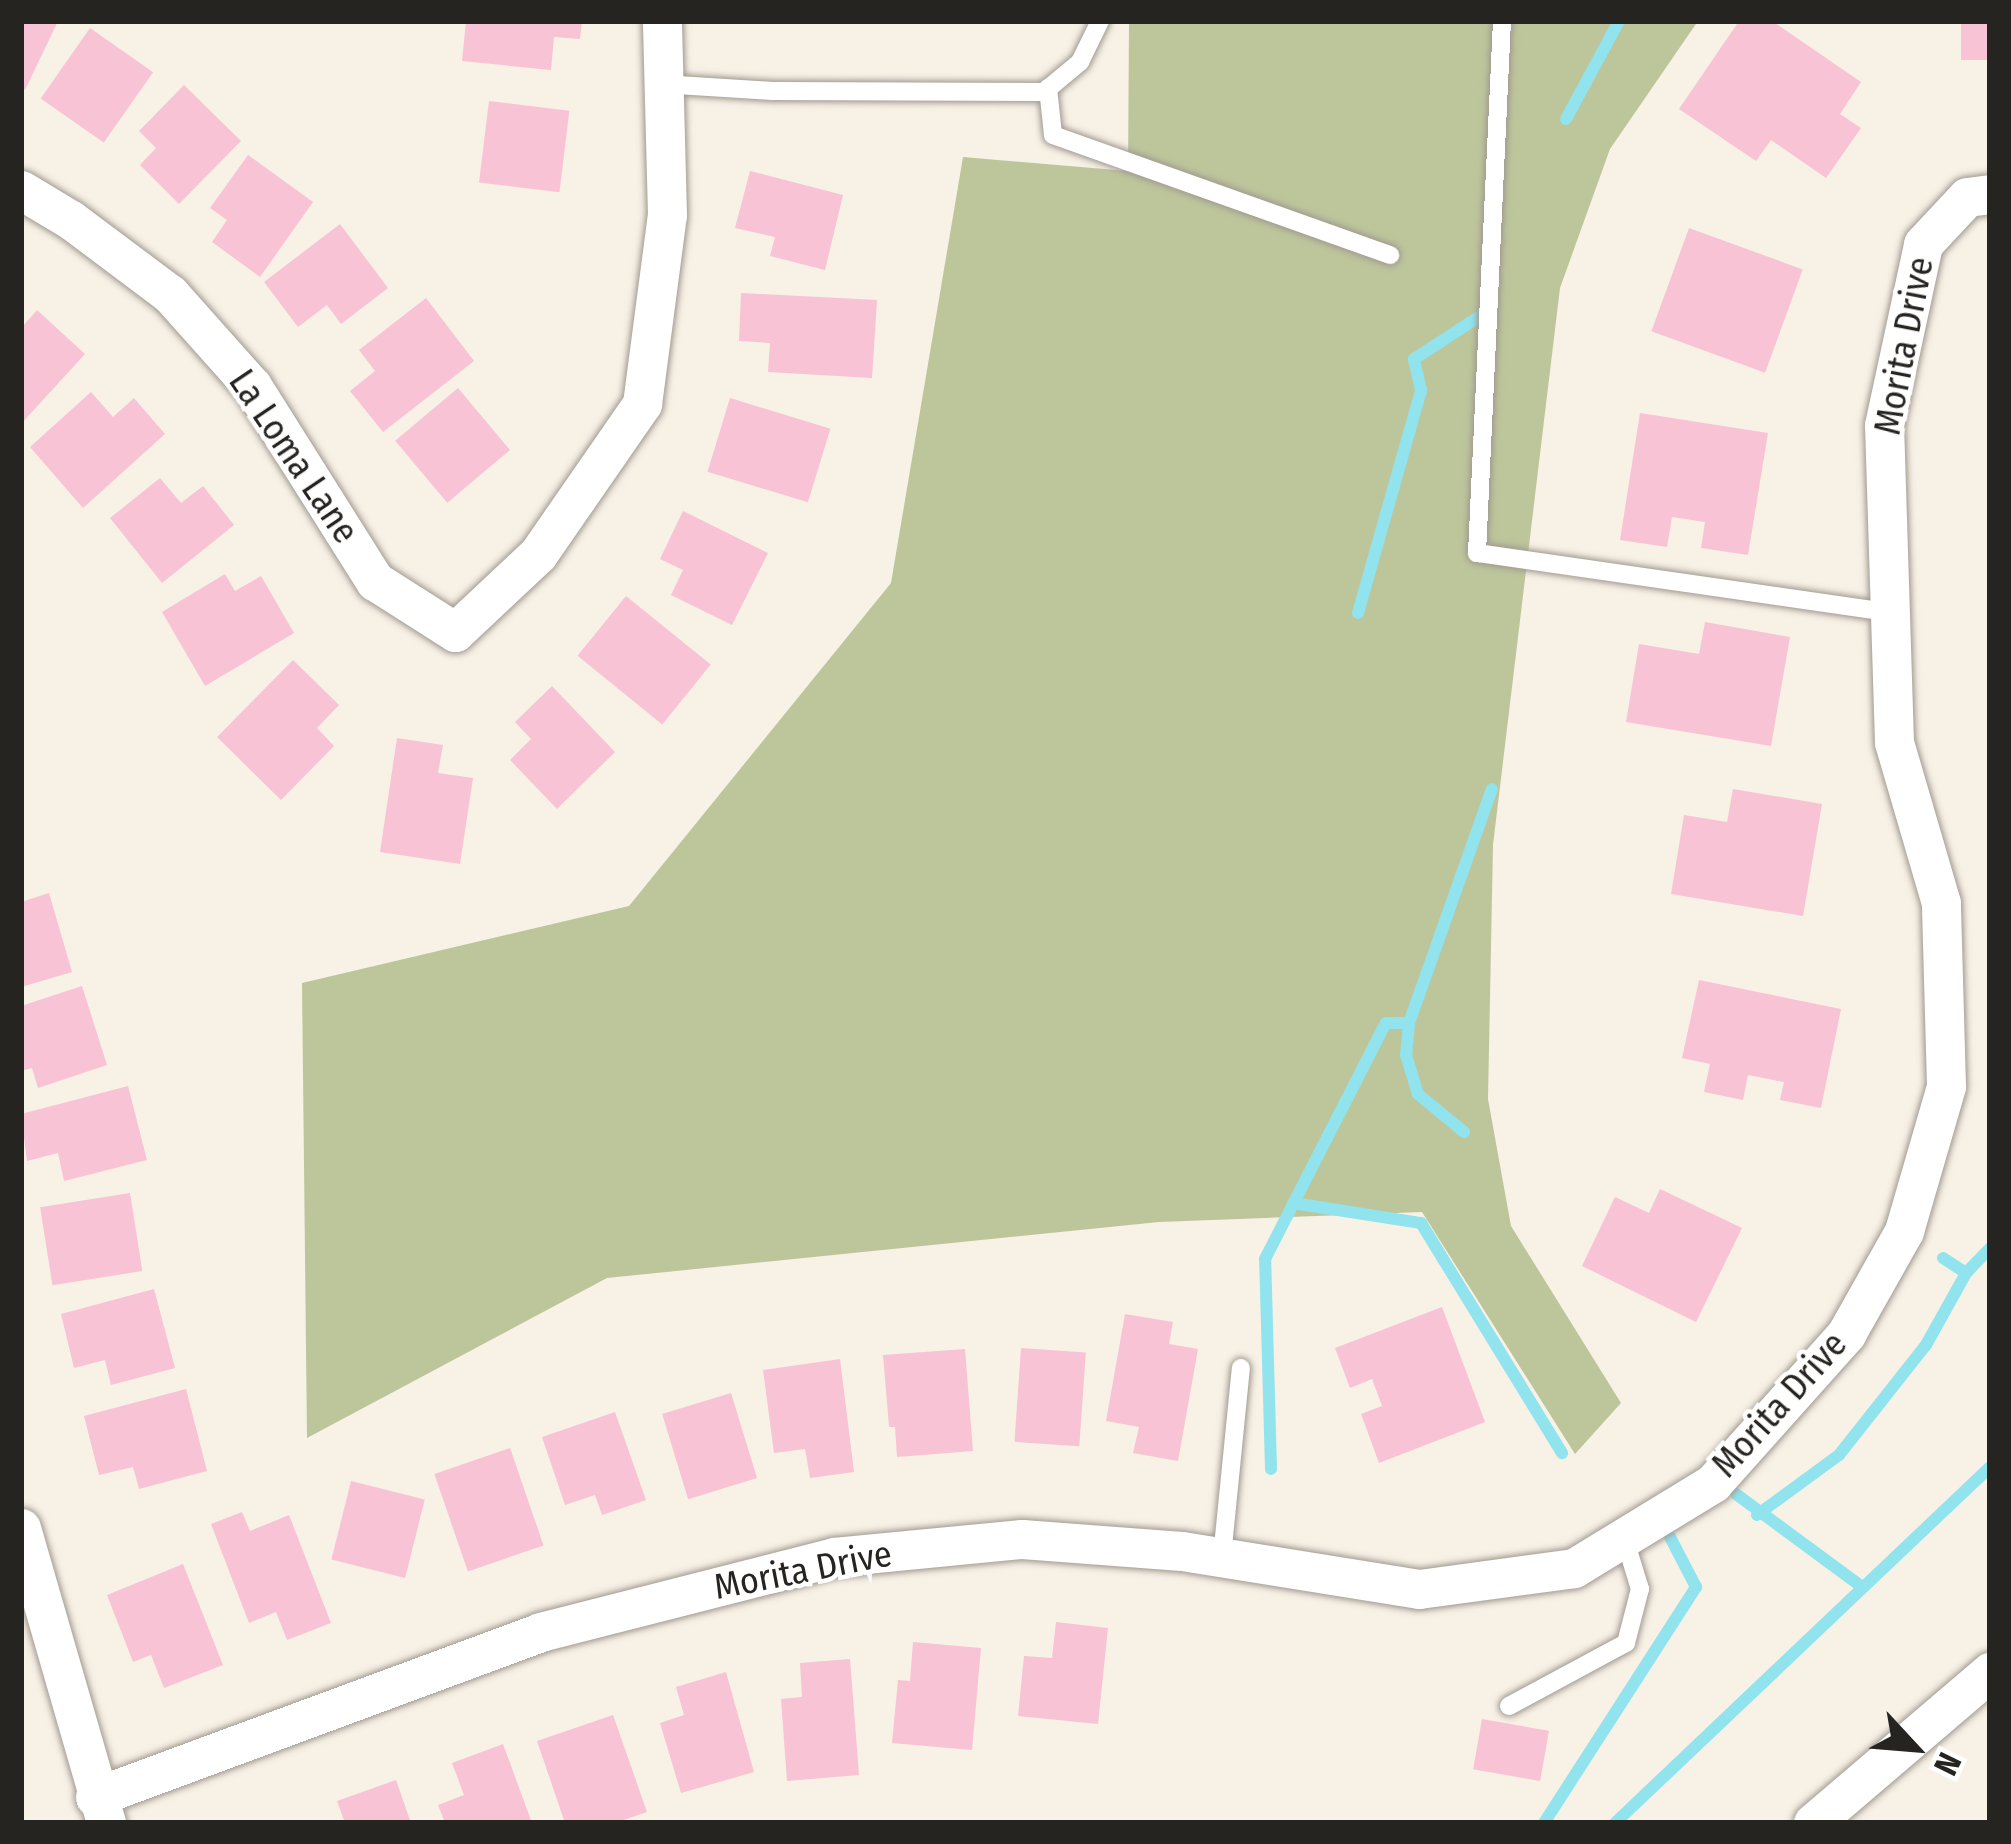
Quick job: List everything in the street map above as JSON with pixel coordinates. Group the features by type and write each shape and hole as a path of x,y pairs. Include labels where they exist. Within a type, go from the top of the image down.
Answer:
{"street":[{"path":"661,84 662,21"},
{"name":"La Loma Lane","path":"21,190 71,220 170,294 252,386 375,580 455,632 538,554 642,404 667,215 661,84"},
{"name":"Morita Drive","path":"101,1810 540,1632 834,1557 1022,1539 1222,1558 1419,1589 1574,1568 1713,1483 1846,1334 1904,1231 1946,1086 1941,902 1894,742 1886,612 1884,425 1923,244 1979,195"},
{"path":"21,1528 101,1810"},
{"path":"1813,1823 1990,1672"}],"lane":[{"path":"661,84 773,91 1048,88 1080,62 1100,21"},
{"path":"1502,21 1477,553 1886,612"},
{"path":"1048,88 1053,135 1390,255"},
{"path":"1222,1558 1241,1368"},
{"path":"1509,1706 1626,1643 1640,1589 1624,1537"}],"green space":[{"path":"1129,21 1698,21 1610,149 1560,288 1493,845 1488,1099 1511,1226 1621,1403 1575,1454 1422,1212 1159,1222 607,1278 307,1438 302,983 629,906 891,583 963,157 1128,171"}],"building":[{"path":"21,21 58,21 25,90 21,88"},
{"path":"466,21 582,21 580,39 554,37 551,70 462,61"},
{"path":"1739,21 1772,21 1861,82 1840,114 1861,128 1826,178 1771,140 1756,161 1679,109"},
{"path":"1961,21 1990,21 1990,60 1961,60"},
{"path":"90,28 153,72 104,143 41,98"},
{"path":"184,85 241,141 179,204 140,165 156,148 139,131"},
{"path":"489,101 569,111 559,192 479,182"},
{"path":"248,155 313,202 260,277 212,242 227,220 210,208"},
{"path":"750,171 843,195 825,270 770,256 775,237 735,228"},
{"path":"340,224 388,288 341,324 327,305 298,327 264,282"},
{"path":"1689,228 1803,269 1765,373 1651,331"},
{"path":"741,293 877,300 872,378 768,372 770,343 739,341"},
{"path":"426,298 474,361 383,432 350,391 375,371 359,350"},
{"path":"37,310 85,354 21,424 21,328"},
{"path":"458,388 510,450 447,503 395,441"},
{"path":"91,392 113,417 134,398 165,434 83,508 30,447"},
{"path":"730,398 830,429 808,502 707,472"},
{"path":"1640,413 1768,433 1748,555 1701,548 1705,522 1672,517 1667,547 1620,540"},
{"path":"160,478 181,503 203,486 234,525 162,583 110,518"},
{"path":"683,511 768,553 732,625 671,595 683,570 660,559"},
{"path":"225,574 235,591 261,576 294,633 205,686 162,612"},
{"path":"626,596 711,665 662,724 578,656"},
{"path":"1705,622 1790,637 1771,746 1626,722 1639,644 1699,654"},
{"path":"293,660 339,705 317,728 334,746 281,800 217,737"},
{"path":"552,686 615,752 557,809 510,760 531,739 515,722"},
{"path":"397,738 443,745 438,773 473,778 460,864 380,852"},
{"path":"1733,789 1822,804 1803,916 1671,894 1684,815 1727,822"},
{"path":"49,893 72,972 21,987 21,902"},
{"path":"1699,980 1841,1009 1821,1108 1780,1100 1784,1082 1748,1075 1743,1100 1704,1092 1710,1064 1682,1058"},
{"path":"82,986 107,1065 38,1088 32,1068 21,1071 21,1006"},
{"path":"128,1086 147,1160 64,1181 58,1153 27,1161 21,1114"},
{"path":"1660,1189 1742,1228 1696,1322 1582,1266 1615,1197 1649,1213"},
{"path":"130,1193 142,1271 52,1285 40,1207"},
{"path":"154,1289 175,1368 111,1385 105,1360 74,1368 61,1314"},
{"path":"1442,1307 1485,1422 1379,1463 1361,1414 1382,1406 1372,1379 1350,1388 1335,1348"},
{"path":"1125,1314 1173,1322 1169,1344 1198,1349 1178,1461 1133,1453 1139,1427 1106,1421"},
{"path":"1021,1348 1086,1353 1079,1446 1014,1442"},
{"path":"965,1349 973,1451 897,1457 895,1427 889,1427 883,1355"},
{"path":"840,1359 854,1472 810,1478 805,1449 774,1453 763,1370"},
{"path":"186,1389 207,1471 139,1489 133,1467 99,1475 84,1416"},
{"path":"731,1393 757,1478 688,1499 662,1414"},
{"path":"615,1412 646,1500 602,1515 595,1495 565,1505 542,1437"},
{"path":"510,1448 544,1545 468,1571 434,1474"},
{"path":"351,1481 425,1499 405,1578 331,1560"},
{"path":"242,1512 250,1531 289,1515 331,1623 287,1640 276,1612 249,1623 211,1524"},
{"path":"183,1564 223,1665 164,1688 151,1655 133,1662 107,1595"},
{"path":"1056,1622 1108,1628 1098,1724 1018,1716 1024,1656 1052,1658"},
{"path":"913,1642 981,1648 972,1750 892,1743 898,1680 910,1681"},
{"path":"850,1659 859,1775 787,1781 781,1699 802,1697 800,1663"},
{"path":"726,1672 754,1772 681,1793 660,1723 684,1715 676,1687"},
{"path":"613,1715 647,1812 615,1823 565,1823 537,1741"},
{"path":"1482,1719 1549,1731 1540,1781 1473,1769"},
{"path":"503,1744 532,1823 445,1823 438,1805 464,1795 452,1763"},
{"path":"396,1780 411,1823 345,1823 337,1801"}],"waterway":[{"path":"1566,119 1619,21"},
{"path":"1358,613 1421,390 1414,359 1483,314"},
{"path":"1271,1469 1265,1259 1386,1023 1409,1023 1492,789"},
{"path":"1409,1023 1406,1055 1418,1094 1464,1132"},
{"path":"1293,1203 1421,1223 1562,1453"},
{"path":"1943,1258 1966,1273 1990,1248"},
{"path":"1757,1515 1839,1455 1926,1345 1966,1273"},
{"path":"1615,1823 1990,1467"},
{"path":"1736,1494 1862,1587"},
{"path":"1544,1823 1696,1587 1670,1537"}]}
